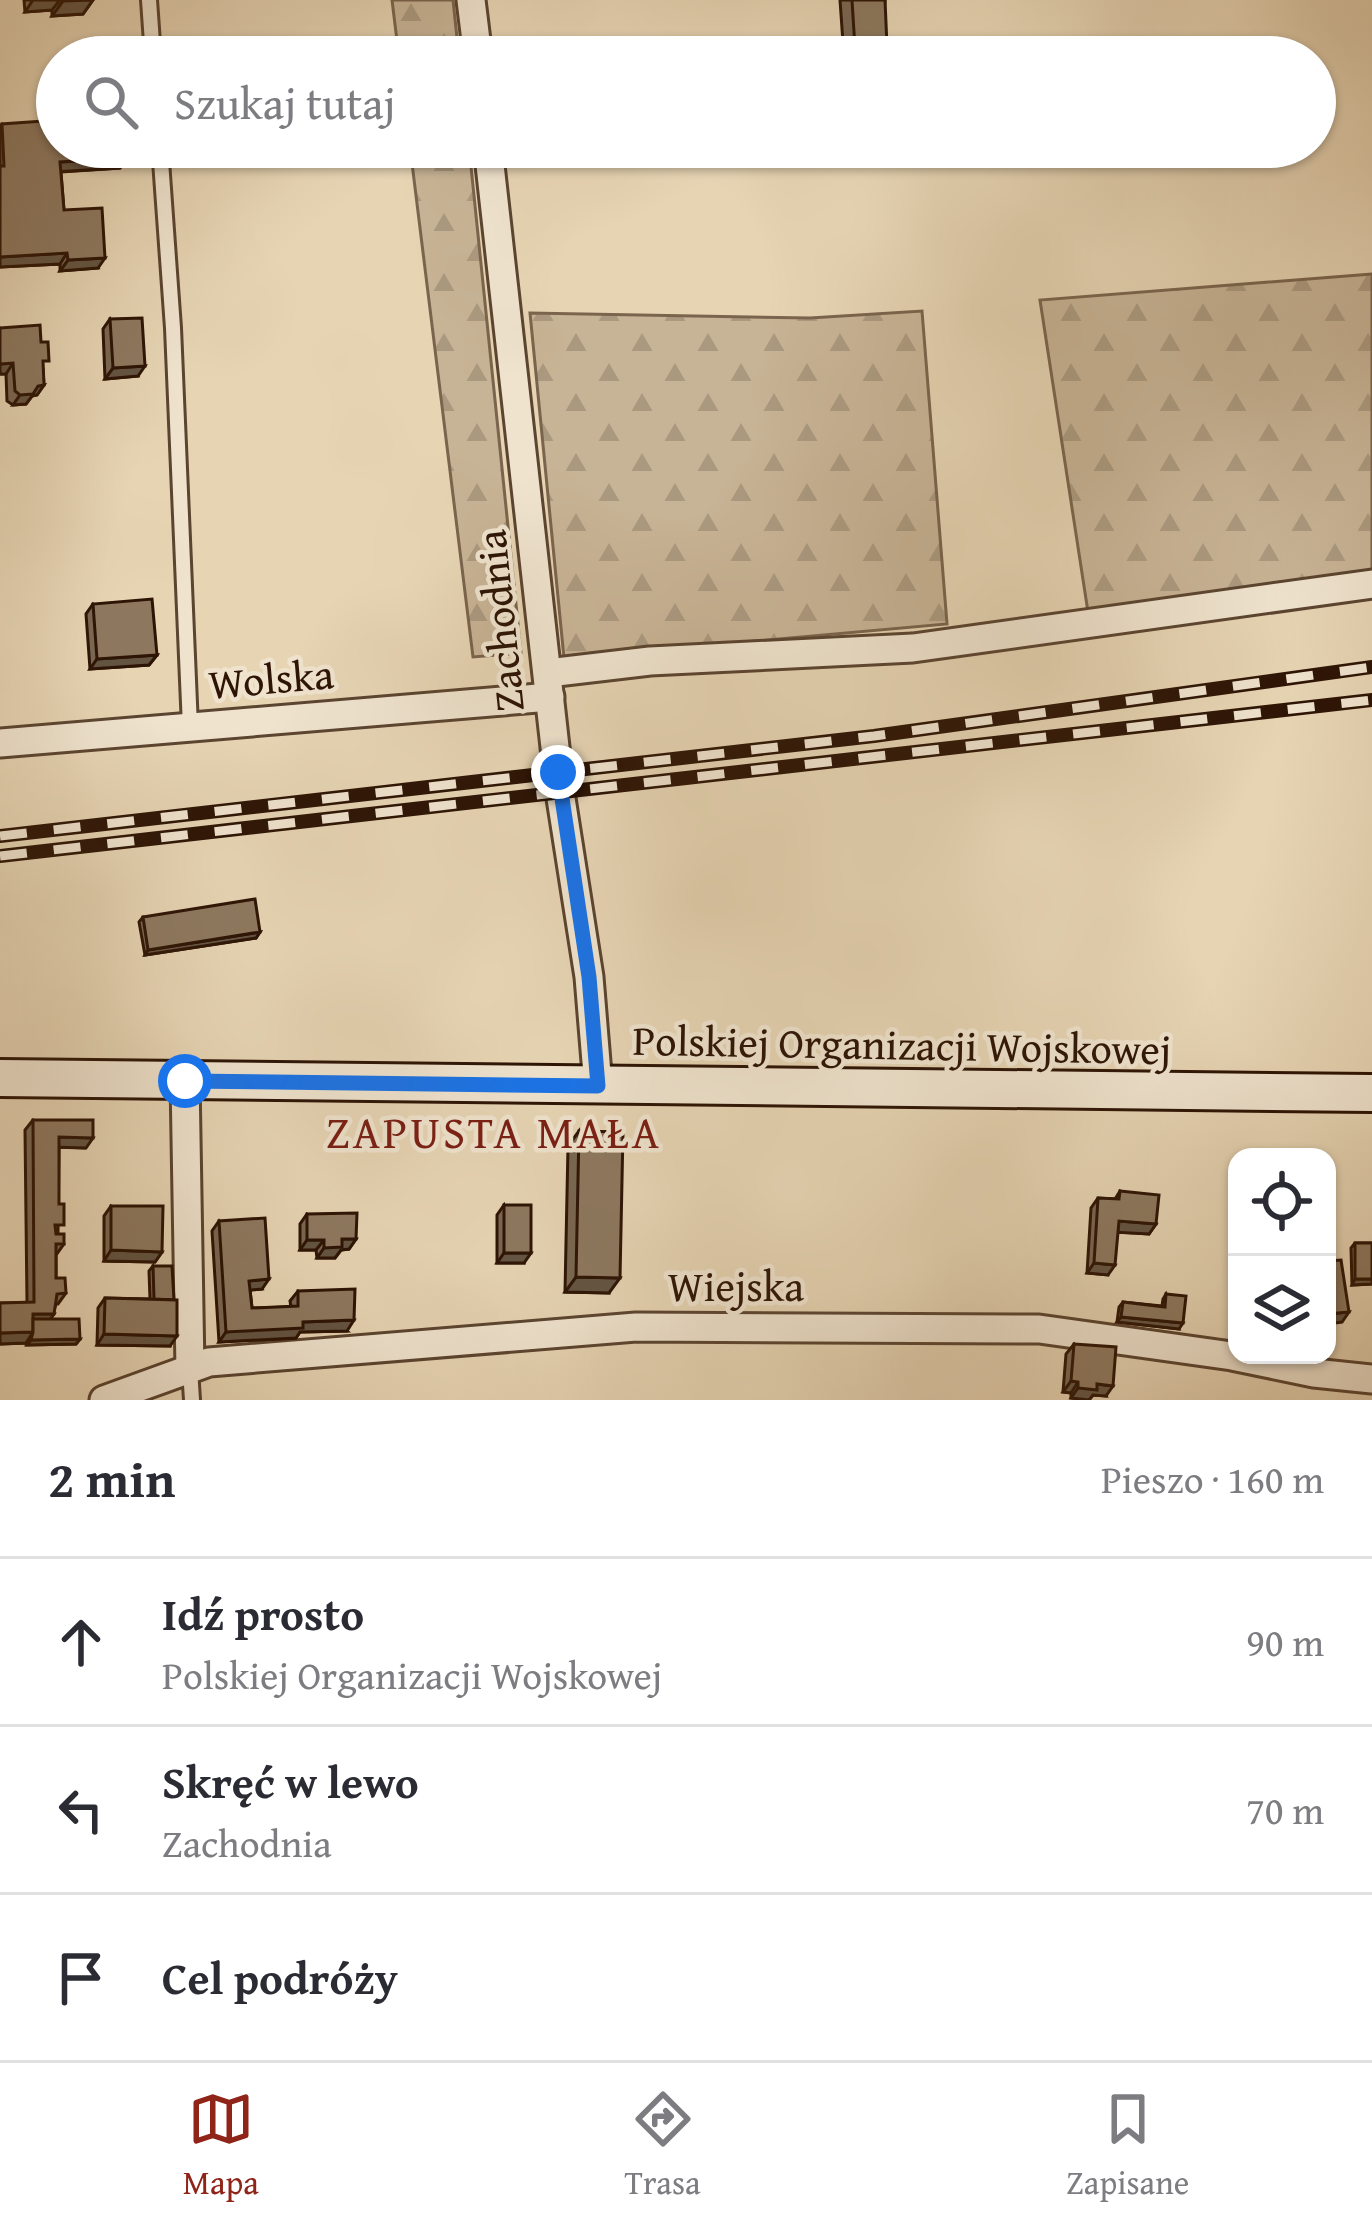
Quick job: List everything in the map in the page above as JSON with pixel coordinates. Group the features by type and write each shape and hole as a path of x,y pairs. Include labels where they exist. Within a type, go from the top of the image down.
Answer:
{"main road":[{"name":"Polskiej Organizacji Wojskowej","path":"0,1078 1372,1093"}],"street":[{"path":"471,0 475,36"},
{"name":"Zachodnia","path":"490,168 560,792 589,977 598,1086"},
{"name":"Wolska","path":"0,743 190,727 549,685 650,661 913,649 1372,584"},
{"path":"185,1081 190,1369"},
{"name":"Wiejska","path":"104,1400 209,1362 636,1327 1039,1329 1372,1379"}],"lane":[{"path":"149,0 152,36"},
{"path":"162,168 190,727"},
{"path":"190,1369 192,1400"}],"green space":[{"path":"392,0 453,0 457,36 396,36"},
{"path":"413,168 471,168 521,653 473,657"},
{"path":"1372,274 1372,573 1088,612 1040,300"},
{"path":"922,311 947,624 564,658 530,313 810,318"}],"building":[{"path":"852,0 885,0 887,36 854,36"},
{"path":"36,122 36,168 60,168 64,210 102,208 105,258 68,260 67,253 0,257 2,124"},
{"path":"142,318 145,366 113,368 110,319"},
{"path":"40,325 41,342 48,342 44,385 33,394 20,395 15,391 13,363 0,364 0,328"},
{"path":"152,599 157,655 97,659 93,604"},
{"path":"255,899 260,932 148,950 143,917"},
{"path":"33,1120 93,1120 93,1138 59,1137 59,1204 64,1204 64,1225 55,1225 56,1234 64,1234 64,1244 56,1244 56,1278 65,1278 66,1293 57,1294 54,1314 33,1314 33,1332 0,1333 0,1303 34,1302"},
{"path":"579,1131 623,1132 620,1278 576,1277"},
{"path":"1120,1191 1159,1195 1156,1224 1119,1221 1115,1265 1094,1263 1098,1198 1119,1199"},
{"path":"504,1205 531,1205 531,1253 504,1253"},
{"path":"111,1206 163,1206 162,1252 111,1250"},
{"path":"357,1213 356,1239 342,1239 342,1247 324,1248 324,1240 307,1240 307,1214"},
{"path":"265,1218 269,1279 249,1281 252,1308 298,1306 298,1291 355,1289 354,1320 226,1332 219,1221"},
{"path":"1355,1243 1372,1243 1372,1279 1355,1279"},
{"path":"1336,1260 1341,1260 1349,1312 1336,1313"},
{"path":"153,1266 172,1266 174,1300 154,1299"},
{"path":"1166,1294 1186,1296 1183,1323 1121,1317 1123,1302 1165,1307"},
{"path":"105,1298 177,1300 177,1336 104,1334"},
{"path":"33,1319 79,1319 80,1339 31,1340"},
{"path":"1074,1344 1116,1347 1113,1386 1078,1388 1078,1382 1071,1381"}],"railway":[{"path":"0,836 874,736 1372,667"},
{"path":"0,856 1372,700"}],"district":[{"name":"ZAPUSTA MAŁA","path":"494,1131"}],"route":[{"path":"185,1081 598,1086 589,977 558,772"}]}
